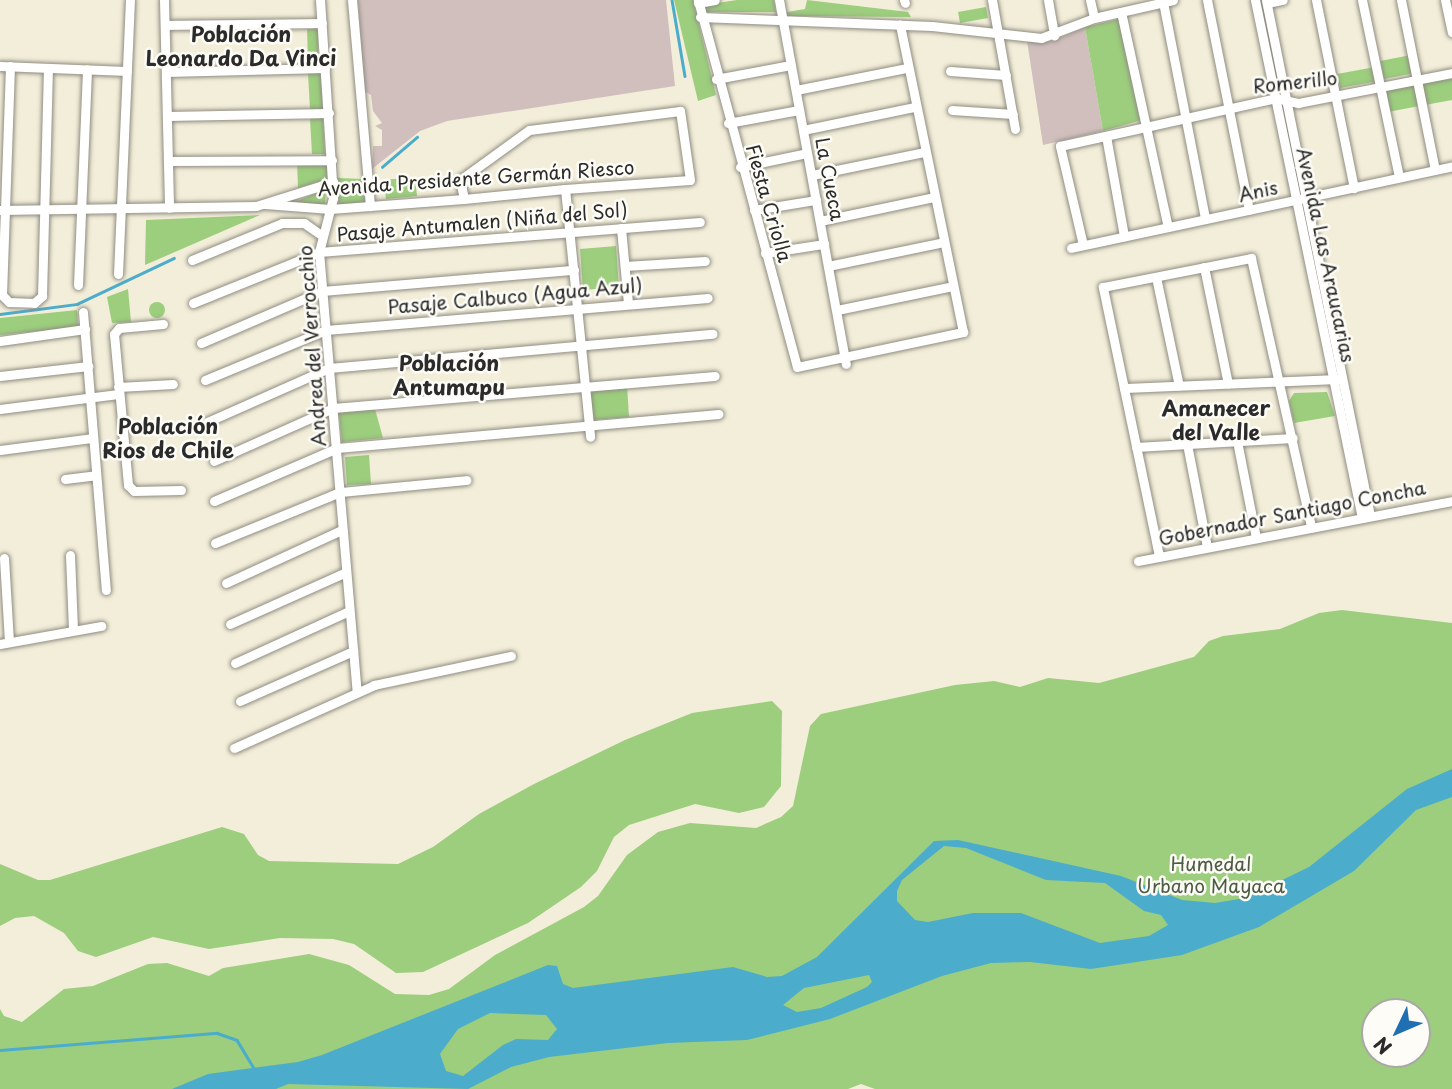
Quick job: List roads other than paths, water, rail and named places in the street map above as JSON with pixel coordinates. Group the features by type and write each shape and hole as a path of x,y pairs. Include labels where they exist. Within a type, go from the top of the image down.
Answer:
{"street":[{"path":"118,274 130,0"},
{"path":"164,0 169,208"},
{"name":"Andrea del Verrocchio","path":"320,0 333,182 330,209 320,234 319,252 357,692"},
{"path":"352,0 370,206"},
{"path":"698,2 715,0"},
{"name":"La Cueca","path":"779,0 846,360"},
{"path":"992,0 1016,129"},
{"path":"1048,0 1054,35"},
{"path":"1090,0 1094,18"},
{"path":"1207,0 1231,108 1249,210"},
{"name":"Avenida Las Araucarias","path":"1255,0 1295,201 1339,379"},
{"path":"1267,2 1283,0"},
{"path":"1316,0 1338,96 1354,188"},
{"path":"1363,0 1399,177"},
{"path":"1401,0 1435,170"},
{"path":"1445,0 1452,32"},
{"path":"701,17 900,24 998,35 1054,35 1094,18 1121,12 1135,4 1168,1 1185,118 1205,219"},
{"name":"Fiesta Criolla","path":"698,2 716,79 797,367 846,360"},
{"name":"Avenida Las Araucarias","path":"1267,2 1366,517"},
{"path":"1121,12 1168,227"},
{"path":"165,25 321,23"},
{"path":"846,360 963,332 906,68 900,24"},
{"path":"716,79 791,65"},
{"path":"48,68 40,299 22,303 4,299 2,210 5,66 127,71"},
{"path":"166,72 325,68"},
{"path":"796,90 906,68"},
{"path":"78,285 87,69"},
{"path":"950,71 1006,75"},
{"name":"Romerillo","path":"1083,245 1060,146 1276,98 1286,101 1338,96 1452,73"},
{"path":"803,130 914,107"},
{"name":"Avenida Presidente Germán Riesco","path":"2,210 265,204 330,209 464,199 565,189 690,180 677,108 529,130 460,180 464,199"},
{"path":"728,123 799,110"},
{"path":"952,110 1013,114"},
{"path":"167,116 329,113"},
{"path":"1106,136 1124,236"},
{"path":"811,175 924,152"},
{"path":"740,167 807,153"},
{"path":"168,161 332,160"},
{"name":"Anis","path":"1071,248 1452,166"},
{"name":"Avenida Presidente Germán Riesco","path":"265,204 333,182"},
{"path":"565,189 590,437"},
{"path":"820,221 934,198"},
{"path":"754,210 816,200"},
{"name":"Pasaje Antumalen (Niña del Sol)","path":"193,303 319,252 700,222"},
{"path":"192,261 282,223 304,223 320,234"},
{"path":"621,228 628,304"},
{"path":"828,266 944,242"},
{"path":"765,253 824,244"},
{"path":"1159,556 1103,287 1251,257 1311,527"},
{"path":"625,266 705,261"},
{"path":"1204,267 1228,384"},
{"path":"201,343 322,291 574,270"},
{"path":"1156,277 1179,386"},
{"path":"836,310 953,286"},
{"name":"Pasaje Calbuco (Agua Azul)","path":"205,380 326,330 708,298"},
{"path":"83,312 106,590"},
{"path":"163,324 115,330 118,391 129,489 181,490"},
{"path":"0,341 85,329"},
{"path":"207,422 329,368 712,334"},
{"path":"0,376 88,366"},
{"path":"214,461 333,408 715,376"},
{"path":"1124,388 1339,379"},
{"path":"0,409 173,384"},
{"path":"214,501 337,448 718,414"},
{"path":"0,450 93,438"},
{"path":"1136,447 1293,438"},
{"path":"1237,441 1255,538"},
{"path":"1187,444 1207,547"},
{"path":"65,479 96,475"},
{"path":"215,543 340,492 466,480"},
{"name":"Gobernador Santiago Concha","path":"1138,561 1452,501"},
{"path":"226,583 342,530"},
{"path":"70,555 73,629"},
{"path":"4,558 4,643 101,626"},
{"path":"230,624 346,572"},
{"path":"235,663 349,611"},
{"path":"240,701 353,651"},
{"path":"234,748 357,692 511,656"}],"water":[{"path":"1452,769 1452,797 1416,810 1354,871 1259,927 1182,955 1091,969 1030,962 991,963 942,976 830,1019 747,1040 668,1043 549,1057 511,1067 468,1089 288,1084 276,1089 172,1089 208,1074 298,1062 322,1055 548,965 557,966 563,984 573,988 733,967 767,977 782,976 817,957 934,841 958,840 1121,876 1182,900 1215,903 1245,898 1309,867 1407,789","holes":["944,846 966,848 1046,880 1105,883 1144,911 1161,915 1168,925 1149,936 1100,943 1021,913 973,913 928,922 915,920 897,901 897,891 902,880","869,975 872,982 867,987 821,1008 797,1012 783,1005 804,988","490,1013 546,1015 557,1029 548,1040 516,1039 503,1045 463,1076 446,1071 440,1054 458,1029"]}],"waterway":[{"path":"672,0 685,76"},
{"path":"382,167 417,137"},
{"path":"0,314 77,304 174,258"},
{"path":"0,1050 217,1033 237,1040 254,1068"}],"district":[{"name":"Población Leonardo Da Vinci","path":"241,45"},
{"name":"Población Antumapu","path":"449,374"},
{"name":"Amanecer del Valle","path":"1216,419"},
{"name":"Población Rios de Chile","path":"168,437"}],"park label":[{"name":"Humedal Urbano Mayaca","path":"1211,875"}]}
